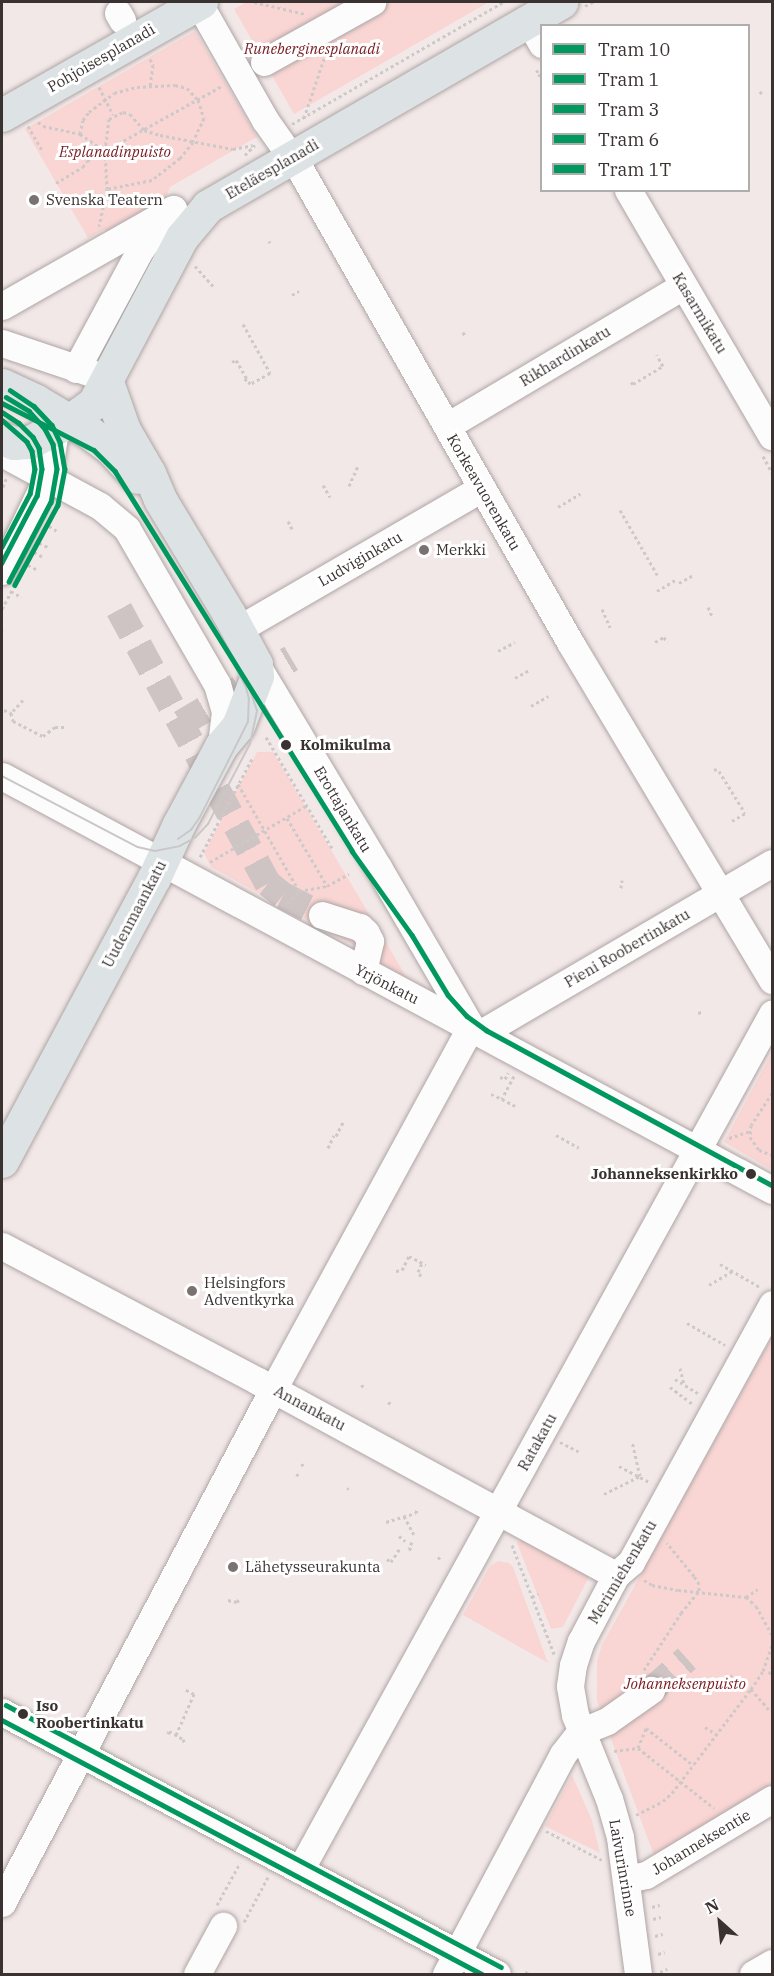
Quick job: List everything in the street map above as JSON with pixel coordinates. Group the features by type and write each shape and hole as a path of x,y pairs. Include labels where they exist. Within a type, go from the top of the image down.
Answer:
{"main road":[{"name":"Pohjoisesplanadi","path":"19,117 199,2"},
{"name":"Eteläesplanadi","path":"2,438 14,443 30,442 54,412 94,403 82,372 196,218 218,200 561,2"},
{"name":"Erottajankatu","path":"82,372 118,417 160,499 256,664"},
{"name":"Erottajankatu","path":"2,385 54,412 111,449 129,470 160,499"},
{"name":"Uudenmaankatu","path":"2,1161 162,862 175,832 221,746 238,726 256,681 256,664"}],"street":[{"name":"Korkeavuorenkatu","path":"199,2 265,120 292,157 571,644 772,980"},
{"path":"264,62 372,2"},
{"name":"Kasarmikatu","path":"629,192 766,427"},
{"path":"2,306 175,206 140,250 82,372 54,412 48,476 13,576"},
{"name":"Rikhardinkatu","path":"447,426 683,286"},
{"path":"2,343 82,372"},
{"path":"2,453 100,506 127,528 218,684 225,712 221,746"},
{"name":"Ludviginkatu","path":"237,630 482,488"},
{"name":"Erottajankatu","path":"256,664 378,867 391,1189"},
{"name":"Yrjönkatu","path":"2,776 363,971 391,1189 708,1145 772,1190"},
{"name":"Pieni Roobertinkatu","path":"391,1189 721,893 772,863"},
{"path":"322,915 360,927 366,933 370,941 363,971"},
{"name":"Ratakatu","path":"300,1870 499,1510 708,1145 772,1014"},
{"path":"2,1903 84,1748 139,1660 185,1570 234,1484 270,1404 391,1189"},
{"name":"Annankatu","path":"2,1246 270,1404 499,1510 627,1576"},
{"name":"Merimiehenkatu","path":"580,1732 571,1694 573,1665 581,1641 627,1576 631,1562 769,1297"},
{"path":"451,1964 563,1754 580,1732 607,1721 646,1682"},
{"path":"2,1712 84,1748 300,1870 451,1964 497,1974"},
{"name":"Laivurinrinne","path":"580,1732 616,1820 649,1973"},
{"name":"Johanneksentie","path":"627,1879 646,1875 772,1799"},
{"path":"197,1974 226,1921"},
{"path":"753,1974 772,1963"}],"path":[{"path":"254,2 321,30 328,55 304,118"},
{"path":"290,125 524,22"},
{"path":"149,58 153,65 150,86"},
{"path":"56,183 105,151 229,83"},
{"path":"80,134 83,120 105,98 137,87 175,85 187,88 198,100 204,118 193,142 180,158 152,180 107,189"},
{"path":"100,89 113,115"},
{"path":"98,233 107,189 105,151 107,126 113,115 123,112 130,114 144,130 193,142 233,149 255,145"},
{"path":"19,117 43,126 80,134 105,151"},
{"path":"19,117 43,152"},
{"path":"187,273 193,263 214,287"},
{"path":"292,295 299,291"},
{"path":"232,362 236,360 248,385 273,373 243,324"},
{"path":"632,382 633,384 663,366 657,355"},
{"path":"766,427 772,473"},
{"path":"349,486 358,466"},
{"path":"3,487 6,479"},
{"path":"323,485 330,496"},
{"path":"558,507 580,494"},
{"path":"620,510 658,576"},
{"path":"288,520 292,529"},
{"path":"47,525 57,531"},
{"path":"38,542 48,547"},
{"path":"33,552 43,556"},
{"path":"21,597 13,576 36,569"},
{"path":"657,591 695,574"},
{"path":"708,607 712,616"},
{"path":"602,609 610,627"},
{"path":"655,642 664,637 667,642"},
{"path":"498,651 515,642"},
{"path":"515,678 531,669"},
{"path":"531,706 548,696"},
{"path":"11,714 22,700"},
{"path":"4,710 11,714 13,721 43,736"},
{"path":"10,725 13,721"},
{"path":"40,741 55,727 64,727"},
{"path":"266,737 332,848"},
{"path":"200,856 253,757"},
{"path":"714,769 719,771 746,812 732,821"},
{"path":"238,784 299,891"},
{"path":"203,866 306,806"},
{"path":"287,818 327,886"},
{"path":"282,909 299,891 327,886 349,874"},
{"path":"621,888 622,880"},
{"path":"502,1099 518,1070"},
{"path":"772,1093 759,1110 750,1137 759,1150 772,1155"},
{"path":"491,1094 515,1107"},
{"path":"328,1148 343,1122"},
{"path":"708,1145 751,1131"},
{"path":"556,1135 579,1148"},
{"path":"396,1271 402,1270 409,1256 424,1264 418,1272 421,1276"},
{"path":"720,1264 769,1297"},
{"path":"709,1285 732,1271"},
{"path":"687,1323 733,1349"},
{"path":"680,1368 684,1385"},
{"path":"675,1379 706,1398"},
{"path":"361,1385 366,1388"},
{"path":"670,1387 700,1409"},
{"path":"556,1440 580,1452"},
{"path":"632,1442 640,1476"},
{"path":"619,1466 658,1487"},
{"path":"604,1494 640,1476"},
{"path":"386,1522 416,1513 417,1509"},
{"path":"404,1516 414,1535"},
{"path":"646,1682 675,1622 699,1591 699,1584 694,1576 660,1534"},
{"path":"399,1536 405,1541"},
{"path":"511,1541 556,1658"},
{"path":"412,1542 409,1548 413,1551"},
{"path":"387,1559 392,1562 400,1548"},
{"path":"627,1576 652,1585 746,1597 756,1606 772,1635"},
{"path":"746,1597 758,1589"},
{"path":"532,1597 538,1594"},
{"path":"228,1600 237,1602 240,1598"},
{"path":"635,1815 663,1802 680,1783 718,1735 763,1671 772,1645"},
{"path":"770,1674 772,1668"},
{"path":"730,1675 751,1689 769,1710"},
{"path":"176,1735 194,1694 184,1689"},
{"path":"705,1727 718,1735"},
{"path":"638,1748 646,1728 693,1765"},
{"path":"168,1734 170,1731 183,1739 185,1744"},
{"path":"613,1752 638,1748 714,1808"},
{"path":"539,1828 602,1860 608,1859"},
{"path":"226,1921 243,1857"},
{"path":"226,1921 271,1873"},
{"path":"652,1907 660,1905"},
{"path":"653,1919 661,1917"},
{"path":"655,1936 663,1934"},
{"path":"658,1954 665,1952"},
{"path":"526,1974 528,1969"},
{"path":"649,1973 667,1970"}],"green space":[{"name":"Runeberginesplanadi","path":"247,2 489,2 294,114 234,9"},
{"name":"Esplanadinpuisto","path":"195,31 257,137 170,187 161,210 111,239 105,229 88,238 25,129"},
{"name":"Kolmikulma","path":"257,752 273,752 407,978 382,965 355,935 359,948 211,867 204,853"},
{"path":"772,1053 772,1170 724,1142"},
{"name":"Johanneksenpuisto","path":"772,1337 772,1791 656,1861 597,1701 597,1661 602,1645"},
{"path":"521,1540 590,1575 563,1627 551,1629 517,1543"},
{"path":"498,1561 509,1563 513,1567 548,1663 463,1615 490,1566"},
{"path":"572,1775 592,1820 600,1853 545,1826"}],"tunnel":[{"path":"119,609 268,883 283,895 322,915"},
{"path":"181,723 291,658"},
{"path":"651,1690 687,1658"}],"tram line":[{"name":"1T","path":"10,390 34,406 52,425 60,442 65,469 58,505 15,585"},
{"name":"3","path":"6,397 29,411 45,429 53,444 57,469 51,502 9,582"},
{"name":"10","path":"2,403 94,450 115,471 352,851 412,935 448,995 467,1016 486,1030 772,1185"},
{"name":"1","path":"2,412 19,423 33,437 39,448 42,469 37,496 2,563"},
{"name":"6","path":"2,420 27,442 32,451 35,469 30,494 2,547"},
{"path":"178,839 191,830 200,817 248,722 249,699 246,688 221,638"},
{"path":"2,776 138,847 155,851 180,846 196,837 208,824 250,744 257,711 246,679"},
{"name":"3","path":"6,1705 501,1967"},
{"name":"1","path":"2,1720 482,1974"}],"place":[{"name":"Svenska Teatern","path":"34,200"},
{"name":"Merkki","path":"424,550"},
{"name":"Kolmikulma","path":"286,745"},
{"name":"Johanneksenkirkko","path":"751,1174"},
{"name":"Helsingfors Adventkyrka","path":"192,1291"},
{"name":"Lähetysseurakunta","path":"233,1567"},
{"name":"Iso Roobertinkatu","path":"23,1714"}]}
